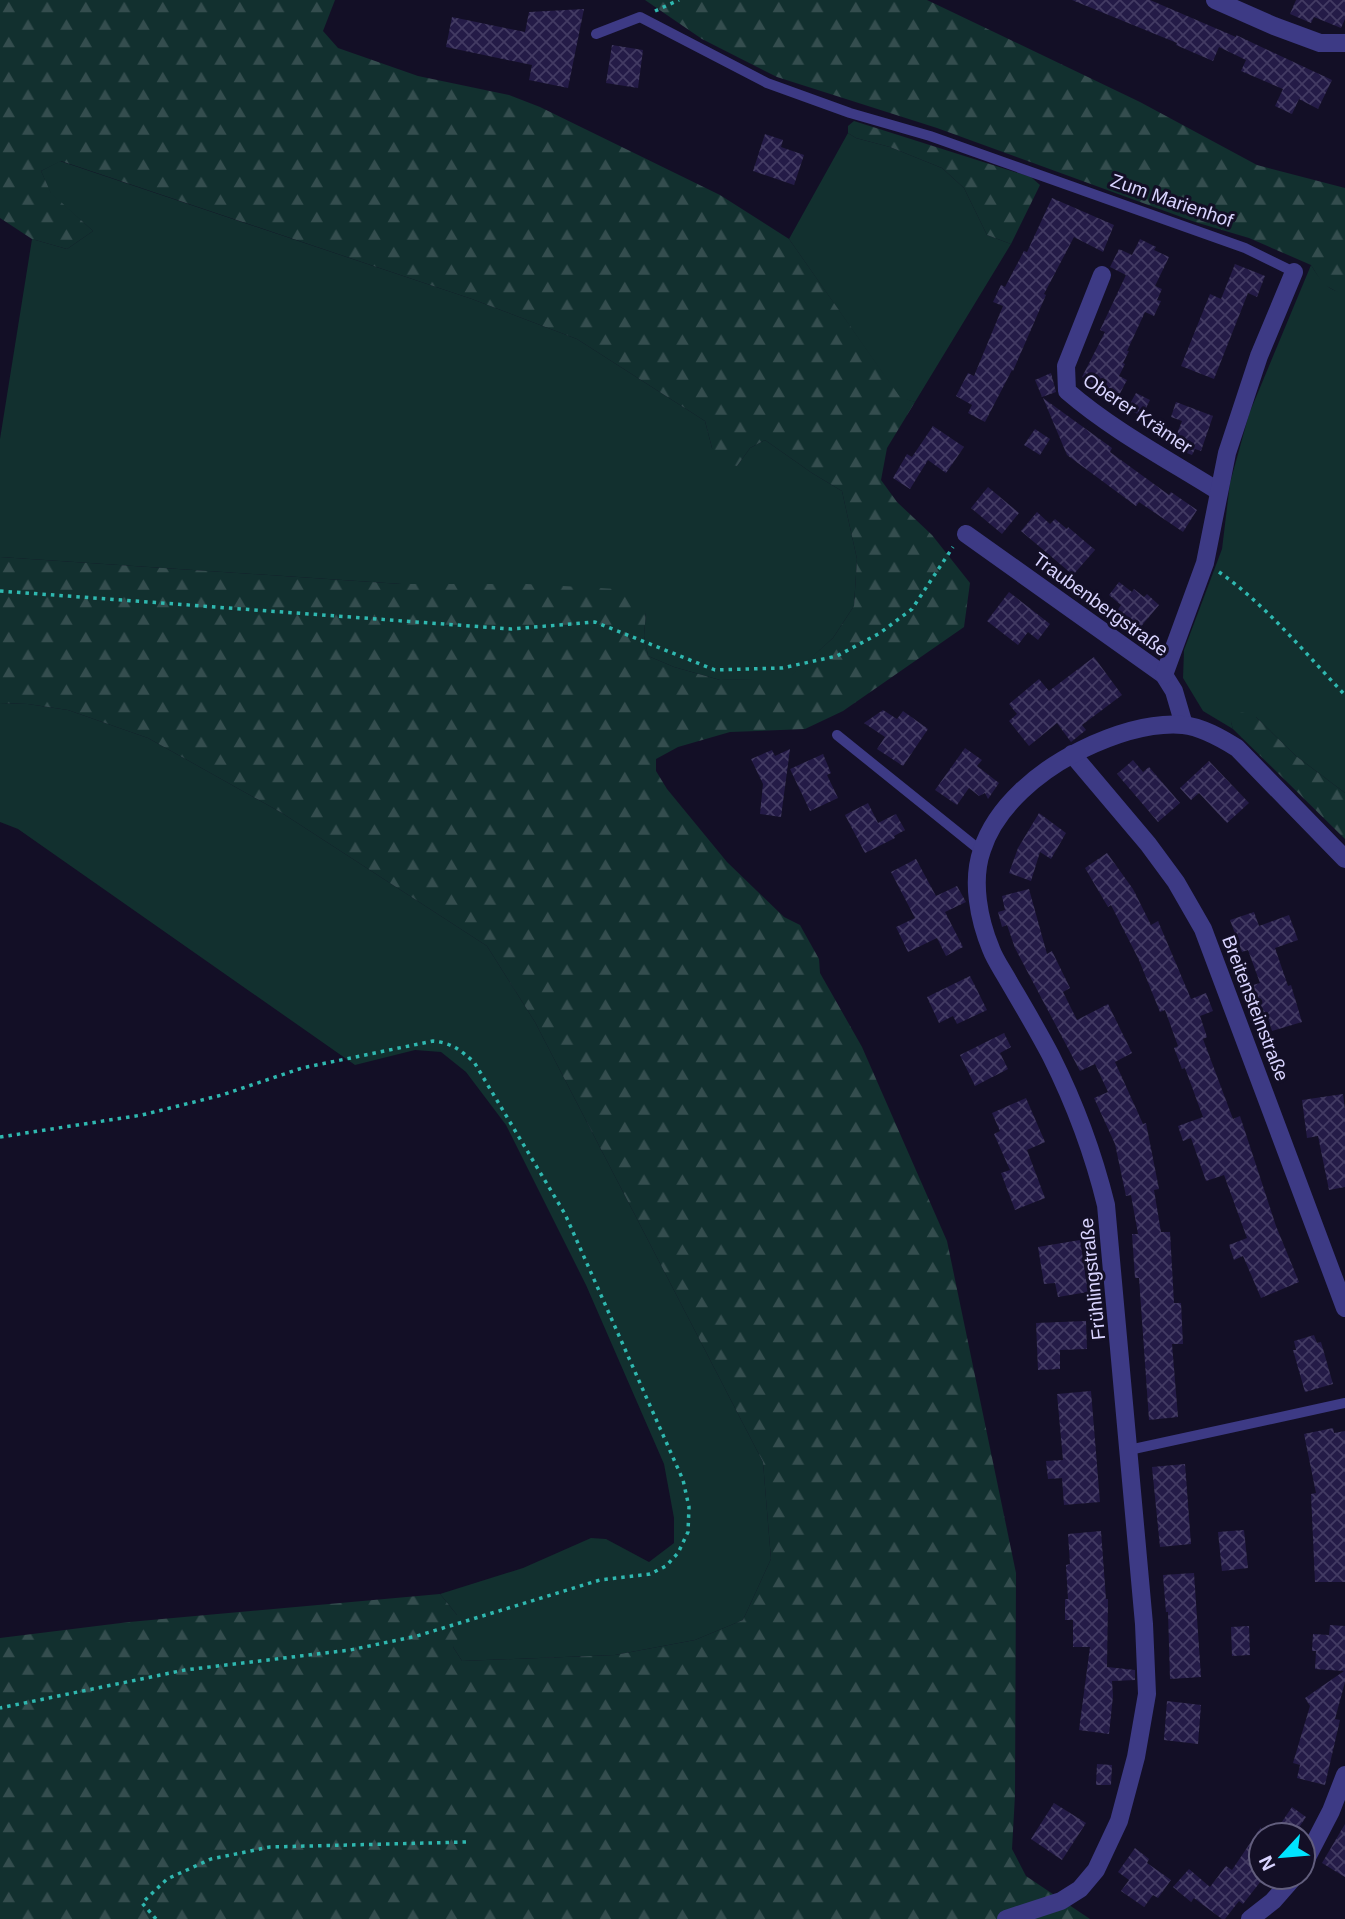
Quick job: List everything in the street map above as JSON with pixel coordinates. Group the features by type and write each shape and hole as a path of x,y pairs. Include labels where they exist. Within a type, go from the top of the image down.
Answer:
{"street":[{"path":"1215,0 1320,43 1345,43"},
{"name":"Zum Marienhof","path":"1164,675 1205,563 1218,491 1240,411 1259,356 1294,272"},
{"name":"Oberer Krämer","path":"1102,275 1066,366 1067,391 1134,439 1218,491"},
{"name":"Traubenbergstraße","path":"966,534 1164,675 1174,691 1184,725"},
{"path":"1184,725 1216,736 1237,748 1345,859"},
{"name":"Frühlingstraße","path":"1006,1919 1061,1901 1080,1889 1096,1870 1119,1821 1147,1694 1144,1624 1108,1218 1095,1159 1077,1110 1049,1053 991,951 979,912 981,851 994,825 1016,798 1037,778 1072,754 1107,737 1144,727 1184,725"},
{"name":"Breitensteinstraße","path":"1072,754 1148,844 1176,882 1203,929 1345,1308"},
{"path":"1317,1838 1345,1775"},
{"path":"1250,1919 1281,1891"}],"lane":[{"name":"Zum Marienhof","path":"596,34 640,17 767,83 850,113 930,136 1232,244 1294,272"},
{"path":"837,735 981,851"},
{"path":"1129,1450 1345,1403"}],"path":[{"path":"0,591 512,629 595,622 715,670 782,668 837,656 880,632 912,609 955,543 966,534"},
{"path":"1205,563 1232,581 1345,695"},
{"path":"0,1137 142,1115 222,1095 302,1068 433,1041 448,1042 474,1062 565,1214 683,1480 689,1507 688,1532 678,1553 666,1566 650,1574 600,1580 417,1636 350,1650 185,1670 0,1709"},
{"path":"156,1919 142,1903 167,1879 211,1859 270,1847 467,1842"}],"green space":[{"path":"0,0 335,0 323,31 338,48 418,76 509,95 540,107 720,195 789,239 900,397 915,402 887,448 881,480 897,502 932,535 970,583 964,627 843,711 805,729 730,732 678,747 656,759 656,771 667,789 727,862 784,917 800,925 819,959 820,973 862,1047 947,1241 1016,1573 1015,1795 1012,1849 1026,1876 1090,1919 0,1919 0,1638 129,1622 440,1594 457,1615 461,1634 453,1647 462,1661 615,1655 695,1640 743,1620 771,1559 763,1462 535,1022 487,946 282,813 148,738 68,710 0,703 0,557 401,584 527,584 616,589 638,598 646,612 644,636 648,656 674,667 720,680 788,678 833,638 854,606 857,559 842,491 765,440 750,448 737,466 722,463 712,448 705,421 577,339 472,299 61,161 41,171 51,193 93,231 67,249 32,239 0,218"},
{"path":"645,0 927,0 1140,102 1257,165 1345,188 1345,293 1341,294 1323,284 1311,265 1249,238 1195,222 937,128 777,77 702,39"},
{"path":"854,121 1031,177 1040,185 1011,244 987,235 964,188 942,168 890,147 856,138 848,133 848,126"},
{"path":"848,133 942,168 964,188 987,235 1011,244 915,402 900,398 789,239"},
{"path":"60,161 472,299 577,339 705,421 712,448 737,466 750,448 765,440 842,491 857,559 854,606 833,638 788,679 720,680 674,667 648,656 644,636 646,612 527,584 401,584 0,557 0,439 32,239 67,249 93,231 51,194 41,171"},
{"path":"1311,265 1329,287 1345,293 1345,793 1296,756 1256,717 1231,722 1233,729 1203,711 1183,678 1184,650 1222,549 1230,483 1249,414"},
{"path":"0,703 68,710 148,738 282,813 487,946 535,1022 763,1462 771,1559 743,1620 695,1640 615,1655 462,1661 453,1647 457,1615 440,1594 523,1568 591,1538 606,1539 649,1562 674,1543 674,1518 664,1464 586,1285 506,1125 466,1072 441,1052 415,1050 355,1065 18,829 0,822"},
{"path":"1242,712 1256,717 1296,756 1345,793 1345,839 1233,729 1231,722 1235,715"}],"building":[{"path":"1072,0 1150,0 1236,35 1332,80 1318,109 1299,99 1292,114 1275,106 1283,89 1241,71 1246,60 1219,47 1213,61 1176,45 1177,43"},
{"path":"1296,0 1345,0 1345,19 1341,28 1314,17 1311,23 1290,14"},
{"path":"584,9 568,88 529,80 532,65 446,47 452,17 525,32 529,12"},
{"path":"612,45 643,50 638,88 606,83"},
{"path":"765,134 783,140 781,147 804,155 794,185 753,171"},
{"path":"1052,198 1114,225 1103,252 1074,237 1044,294 1046,295 1013,371 985,422 968,413 972,405 956,396 968,373 974,376 1003,306 993,302 1001,285 1005,287 1024,251 1027,252"},
{"path":"1140,239 1169,257 1155,286 1162,289 1157,300 1161,301 1154,316 1145,312 1127,351 1119,376 1127,380 1117,399 1082,377 1105,332 1100,330 1126,275 1110,267 1119,249 1132,255"},
{"path":"1235,264 1265,276 1257,297 1248,293 1214,379 1181,366 1210,294 1221,299"},
{"path":"1051,373 1056,392 1042,397 1035,380"},
{"path":"1136,393 1150,400 1142,416 1127,409"},
{"path":"1043,398 1112,448 1110,452 1169,495 1171,492 1197,510 1183,532 1139,502 1136,506 1067,455"},
{"path":"1176,402 1213,416 1201,451 1195,449 1192,455 1179,450 1181,443 1174,441 1182,421 1171,417"},
{"path":"933,426 964,447 946,473 928,460 910,489 893,478 907,454 912,457"},
{"path":"1035,429 1050,439 1040,455 1024,445"},
{"path":"988,487 1019,513 1002,534 971,508"},
{"path":"1037,512 1050,524 1055,519 1067,529 1068,527 1095,550 1073,575 1021,531"},
{"path":"1119,582 1132,592 1134,589 1144,597 1147,594 1159,605 1138,630 1116,612 1121,605 1109,595"},
{"path":"1009,592 1050,624 1038,640 1028,632 1018,645 987,621"},
{"path":"1094,657 1122,695 1082,725 1086,730 1071,742 1057,723 1029,746 1009,721 1017,714 1009,704 1039,679 1049,691"},
{"path":"883,710 897,719 903,711 928,729 903,766 877,749 885,737 864,723"},
{"path":"965,748 982,760 977,766 999,783 988,799 985,793 979,796 969,788 957,805 935,790"},
{"path":"790,749 781,817 760,814 763,784 751,759 772,750 775,756"},
{"path":"823,754 831,773 827,775 838,798 810,811 790,769"},
{"path":"1133,760 1143,772 1149,767 1180,803 1158,822 1117,774"},
{"path":"1209,761 1249,803 1227,823 1199,793 1191,800 1180,788"},
{"path":"868,803 878,823 896,814 905,830 865,853 845,815"},
{"path":"1039,813 1066,833 1051,859 1040,852 1031,881 1009,873 1018,848"},
{"path":"1107,853 1133,889 1151,925 1158,921 1191,999 1206,993 1213,1011 1200,1016 1207,1037 1203,1039 1233,1119 1240,1116 1276,1226 1299,1282 1261,1298 1243,1256 1234,1260 1229,1245 1247,1238 1224,1175 1206,1181 1191,1138 1183,1141 1178,1126 1203,1117 1185,1068 1182,1069 1174,1048 1178,1046 1165,1010 1160,1012 1139,960 1111,905 1108,907 1085,868"},
{"path":"916,859 936,896 957,886 966,902 945,912 963,947 946,956 937,938 908,952 896,927 915,918 891,872"},
{"path":"1029,889 1047,954 1052,951 1070,988 1063,992 1077,1020 1108,1004 1132,1053 1115,1062 1143,1124 1146,1123 1159,1189 1154,1190 1161,1232 1170,1232 1174,1303 1181,1303 1183,1344 1172,1344 1178,1417 1149,1420 1139,1278 1135,1278 1132,1234 1138,1234 1131,1195 1126,1196 1115,1144 1094,1098 1108,1092 1095,1064 1080,1071 1015,948 1007,925 1002,927 998,912 1005,910 1002,896"},
{"path":"1254,912 1259,926 1289,915 1298,940 1275,948 1288,986 1291,985 1302,1022 1272,1031 1268,1018 1264,1019 1253,985 1260,983 1248,950 1242,952 1230,920"},
{"path":"970,976 987,1010 957,1024 953,1016 939,1023 927,997"},
{"path":"1004,1033 1011,1047 1000,1053 1008,1069 975,1086 960,1055"},
{"path":"1343,1094 1345,1187 1329,1190 1318,1136 1307,1138 1302,1100"},
{"path":"1026,1098 1045,1142 1027,1150 1045,1198 1015,1210 1001,1173 1010,1170 994,1134 1000,1131 992,1113"},
{"path":"1080,1240 1088,1292 1058,1297 1055,1283 1044,1284 1038,1247"},
{"path":"1086,1321 1087,1349 1060,1350 1060,1369 1038,1370 1036,1323"},
{"path":"1314,1335 1317,1343 1321,1342 1333,1384 1305,1392 1293,1350 1296,1350 1294,1341"},
{"path":"1091,1391 1100,1502 1064,1505 1062,1478 1048,1479 1046,1461 1063,1460 1057,1394"},
{"path":"1333,1428 1334,1433 1345,1431 1345,1582 1315,1582 1311,1494 1316,1493 1304,1434"},
{"path":"1185,1464 1191,1544 1160,1547 1152,1467"},
{"path":"1244,1530 1248,1568 1222,1571 1218,1532"},
{"path":"1101,1531 1108,1599 1107,1667 1135,1670 1135,1680 1112,1681 1109,1734 1079,1730 1090,1647 1073,1647 1073,1620 1065,1620 1065,1599 1068,1599 1066,1565 1070,1564 1068,1534"},
{"path":"1194,1573 1201,1677 1170,1679 1168,1612 1163,1575"},
{"path":"1330,1625 1345,1626 1345,1682 1335,1719 1340,1720 1325,1785 1297,1778 1300,1765 1293,1763 1310,1706 1305,1698 1344,1671 1315,1669 1313,1634 1329,1635"},
{"path":"1249,1626 1250,1655 1232,1656 1231,1627"},
{"path":"1167,1701 1201,1705 1198,1744 1164,1740"},
{"path":"1097,1764 1112,1765 1111,1785 1096,1785"},
{"path":"1054,1803 1086,1823 1062,1860 1031,1839"},
{"path":"1292,1807 1306,1817 1303,1821 1282,1821"},
{"path":"1345,1824 1345,1877 1322,1863"},
{"path":"1135,1848 1149,1859 1147,1863 1171,1880 1158,1898 1153,1895 1144,1907 1121,1891 1129,1880 1118,1872"},
{"path":"1247,1848 1247,1891 1253,1891 1243,1904 1239,1901 1225,1919 1194,1898 1191,1902 1173,1887 1189,1869 1210,1887 1226,1866 1232,1870"}]}
